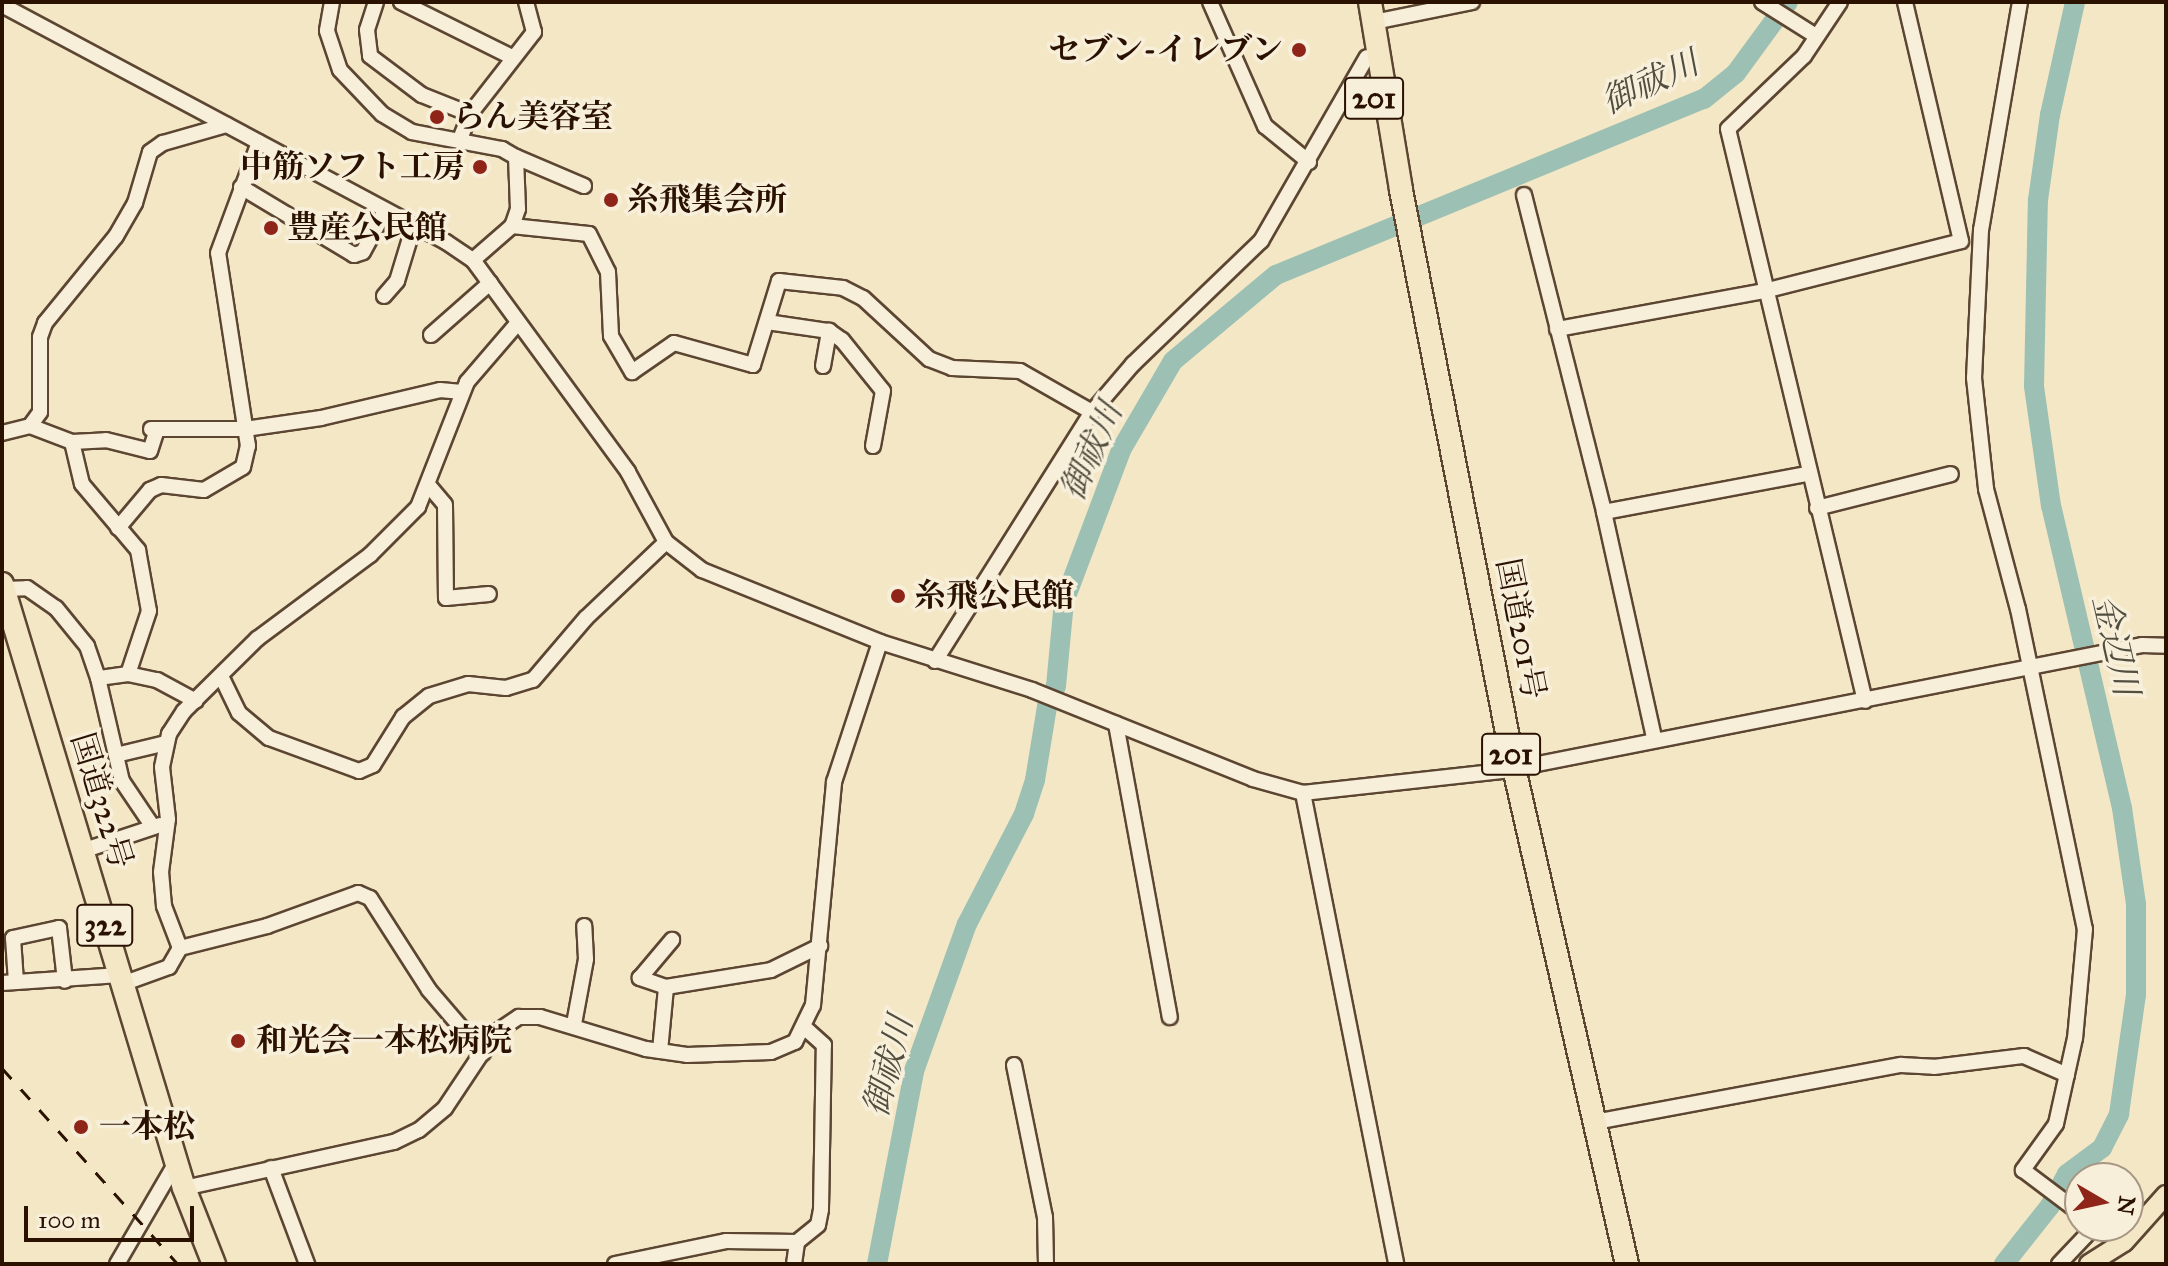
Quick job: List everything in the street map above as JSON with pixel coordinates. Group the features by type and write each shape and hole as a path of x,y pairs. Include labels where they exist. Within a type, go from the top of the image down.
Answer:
{"highway":[{"name":"国道201号","path":"1357,2 1508,769 1613,1264"},
{"name":"国道201号","path":"1376,9 1396,192"},
{"name":"国道322号","path":"3,586 184,1188 214,1264"},
{"name":"国道201号","path":"1508,769 1627,1264"}],"main road":[{"path":"2144,1220 2166,1195"},
{"path":"2089,1264 2124,1242"},
{"path":"2121,1264 2124,1242"}],"street":[{"path":"332,2 330,46 352,82 382,114 412,132 460,139 516,157 584,186"},
{"path":"376,2 367,30 370,56 422,95 470,114"},
{"path":"401,2 512,57"},
{"path":"460,139 470,114 534,32 526,2"},
{"path":"1210,2 1265,126 1309,162"},
{"path":"1376,9 1472,2"},
{"path":"1840,2 1804,56 1728,129 1764,291 1865,701"},
{"path":"1557,329 1764,291 1961,241 1905,2"},
{"path":"2020,2 1996,120 1972,328 1986,489 2032,668 2085,929 2067,1075 2056,1124 2023,1170 2064,1201"},
{"path":"2,5 259,142 384,213 414,225 473,260 516,325 628,472 666,542 730,584 880,642 1032,690 1303,793 1508,769 2142,645 2166,646"},
{"path":"1768,5 1816,36"},
{"path":"935,661 1092,412 1133,364 1240,266 1309,162 1367,57"},
{"path":"30,426 40,412 40,337 45,323 116,236 135,203 150,152 163,143 226,125"},
{"path":"118,528 161,485 204,490 237,473 245,459 245,429 218,253 259,142"},
{"path":"473,260 512,226 518,209 516,157"},
{"path":"241,187 354,255 363,252 384,213"},
{"path":"1524,195 1604,512 1654,738"},
{"path":"384,296 397,281 414,225"},
{"path":"512,226 589,234 608,272 611,336 632,372 674,343 753,365 779,281 843,288 863,298 929,359 952,368 1020,371 1092,412"},
{"path":"431,335 490,283"},
{"path":"767,322 829,331 883,391 873,446"},
{"path":"180,948 163,895 162,767 166,743 196,701 257,639 370,555 430,487 462,392 516,325"},
{"path":"823,366 829,331"},
{"path":"2,433 30,426 72,442 106,440 150,451 154,429 245,429 321,418 440,390 462,392"},
{"path":"72,442 82,484 138,550 149,611 128,674"},
{"path":"1604,512 1808,474"},
{"path":"1817,508 1951,474"},
{"path":"430,487 445,505 446,598 489,594"},
{"path":"221,676 239,713 269,738 359,771 373,765 403,717 429,696 468,684 506,688 533,680 575,629 666,542"},
{"path":"3,586 27,588 56,608 87,646 131,801 161,825"},
{"path":"184,1188 394,1142 419,1130 445,1108 502,1026 519,1017 574,1024 660,1051 771,1052 795,1042 806,1029 820,946 834,782 880,642"},
{"path":"98,678 128,674 157,680 196,701"},
{"path":"1116,724 1170,1017"},
{"path":"116,755 166,743"},
{"path":"1303,793 1396,1264"},
{"path":"82,851 161,825"},
{"path":"65,981 59,928 13,938 9,982 65,981 121,979 169,967 180,948 267,926 353,893 364,894 429,990 483,1053"},
{"path":"574,1024 586,959 584,926"},
{"path":"672,940 640,978 666,987 771,970 820,946"},
{"path":"660,1051 666,987"},
{"path":"615,1264 726,1241 797,1242 818,1225 821,1209 824,1045 806,1029"},
{"path":"1595,1122 1901,1065 1934,1067 2024,1056 2067,1075"},
{"path":"1014,1065 1045,1217 1046,1264"},
{"path":"117,1264 177,1161"},
{"path":"271,1168 307,1264"},
{"path":"794,1264 797,1242"},
{"path":"2059,1264 2080,1242"}],"waterway":[{"name":"御祓川","path":"877,1264 914,1071 967,924 1024,814 1035,780 1047,707 1056,686 1064,602 1121,450 1173,361 1276,275 1704,99 1736,73 1788,2"},
{"name":"金辺川","path":"2004,1264 2050,1206 2067,1174 2102,1148 2119,1114 2136,995 2136,904 2122,808 2051,506 2034,386 2038,200 2050,115 2075,2"}],"railway":[{"path":"2,1068 178,1264"}],"place":[{"name":"セブン-イレブン","path":"1299,50"},
{"name":"らん美容室","path":"437,117"},
{"name":"中筋ソフト工房","path":"480,167"},
{"name":"糸飛集会所","path":"611,200"},
{"name":"豊産公民館","path":"271,228"},
{"name":"糸飛公民館","path":"898,596"},
{"name":"和光会一本松病院","path":"238,1041"},
{"name":"一本松","path":"81,1127"}]}
